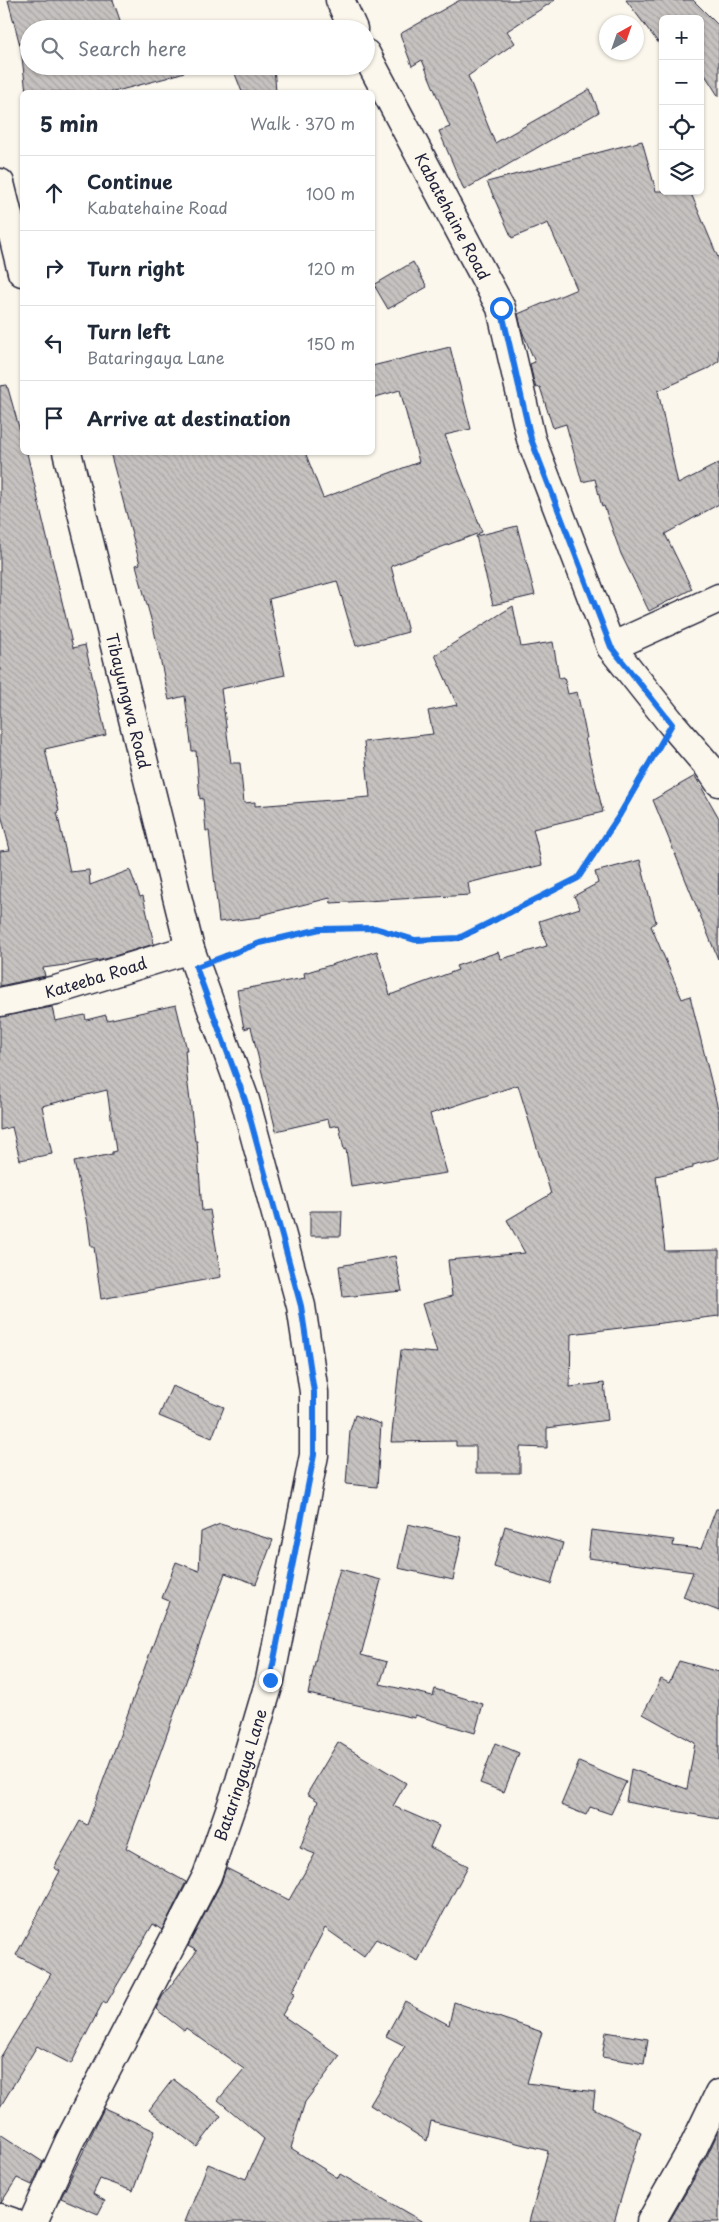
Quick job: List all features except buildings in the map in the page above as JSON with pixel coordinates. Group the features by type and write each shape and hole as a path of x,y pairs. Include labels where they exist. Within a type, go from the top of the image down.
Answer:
{"street":[{"path":"340,0 349,20"},
{"name":"Kabatehaine Road","path":"375,71 501,308 531,439 611,647 719,782"},
{"path":"0,183 20,264"},
{"name":"Tibayungwa Road","path":"68,455 193,958"},
{"path":"611,647 719,598"},
{"name":"Kateeba Road","path":"0,1002 193,958"},
{"name":"Bataringaya Lane","path":"33,2222 69,2142 207,1876 240,1781 270,1680 314,1455 314,1392 301,1306 245,1100 193,958"},
{"path":"651,2222 693,2148 719,2094"},
{"path":"0,2218 12,2222"}],"path":[{"path":"193,958 320,929 375,928 415,940 459,938 578,878 619,816 672,724"}],"route":[{"path":"270,1680 314,1455 314,1392 301,1306 245,1100 196,967 260,943 320,929 375,928 415,940 459,938 578,878 619,816 672,724 611,647 531,439 501,308"}]}
